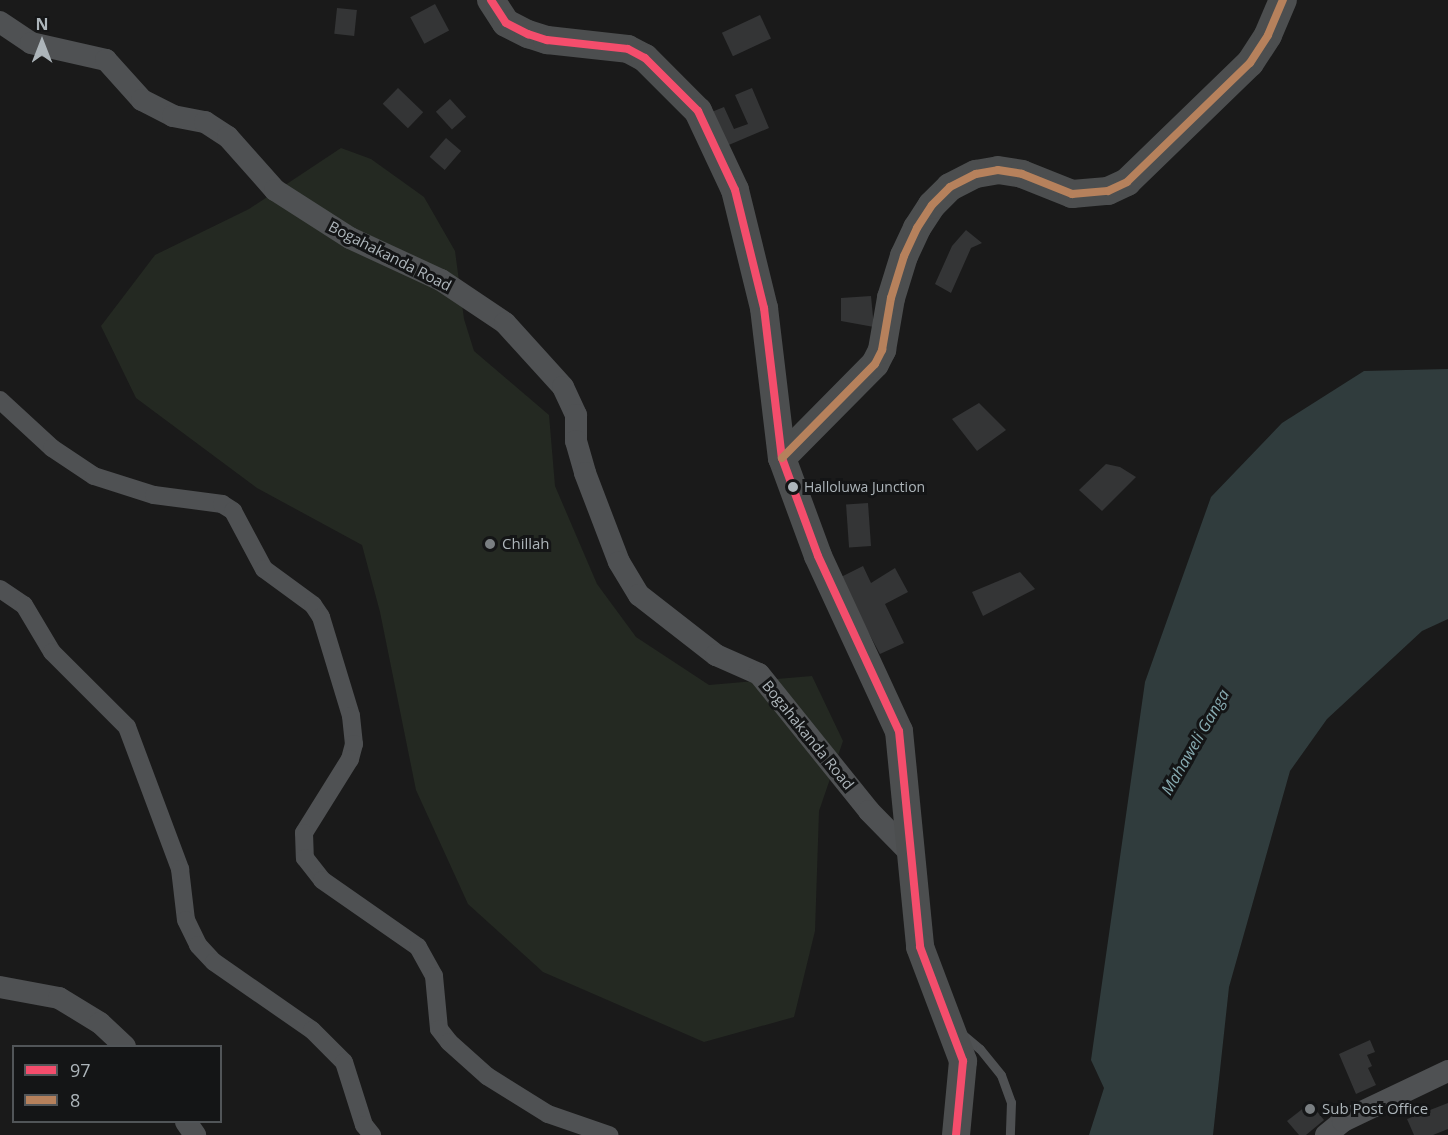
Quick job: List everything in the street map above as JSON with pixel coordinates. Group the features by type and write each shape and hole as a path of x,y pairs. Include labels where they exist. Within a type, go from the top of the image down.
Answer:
{"main road":[{"path":"491,0 506,23 528,34 547,40 628,49 645,58 698,111 735,190 764,308 782,458 818,556 899,731 913,856 920,947 963,1060 960,1134"},
{"path":"782,458 875,364 882,350 891,298 904,256 917,228 932,205 950,187 976,174 998,170 1022,174 1072,194 1108,191 1127,182 1250,63 1268,35 1283,0"}],"street":[{"name":"Bogahakanda Road","path":"0,22 31,44 106,60 142,100 173,116 205,122 228,137 275,190 350,237 441,280 505,323 563,387 576,415 576,441 585,473 619,562 639,595 716,655 759,674 869,811 913,856"},
{"path":"0,400 52,448 94,476 154,495 222,504 233,511 264,569 313,605 321,617 351,716 354,744 350,759 304,833 305,858 322,880 418,947 434,976 439,1029 449,1042 487,1076 548,1114 609,1135"},
{"path":"0,589 24,605 52,652 128,727 180,869 186,920 198,945 214,962 312,1030 344,1062 364,1125 372,1135"},
{"path":"0,987 59,998 100,1023 123,1045"},
{"path":"1326,1135 1343,1121 1448,1071"}],"lane":[{"path":"951,1025 980,1049 1001,1075 1011,1102 1010,1135"}],"shaded area":[{"path":"341,148 371,159 424,197 455,251 464,319 474,351 549,415 555,486 597,584 636,637 709,685 812,676 843,741 819,811 815,931 794,1017 704,1042 543,972 468,904 416,790 380,612 362,545 257,488 136,398 101,326 155,255 249,209"}],"water":[{"name":"Mahaweli Ganga","path":"1448,369 1448,619 1422,631 1327,719 1290,771 1229,987 1213,1135 1089,1135 1104,1088 1091,1060 1145,682 1211,497 1282,423 1364,371"}],"building":[{"path":"435,4 449,30 424,44 410,17"},
{"path":"337,8 357,10 354,36 334,34"},
{"path":"760,15 771,39 733,56 722,33"},
{"path":"398,88 423,112 408,128 383,104"},
{"path":"752,88 769,128 724,147 709,113 724,107 734,129 748,124 735,95"},
{"path":"450,99 466,117 452,130 436,112"},
{"path":"446,138 461,151 445,170 430,157"},
{"path":"966,230 982,243 971,248 951,293 935,284 952,246"},
{"path":"871,296 874,327 841,321 841,298"},
{"path":"979,403 1006,430 977,451 952,419"},
{"path":"1106,464 1120,467 1136,477 1102,511 1079,490"},
{"path":"868,503 871,546 849,547 846,505"},
{"path":"863,566 871,583 895,568 908,592 885,604 904,643 880,654 839,578"},
{"path":"1020,572 1035,589 983,616 972,592"},
{"path":"1370,1040 1375,1052 1367,1055 1372,1066 1368,1068 1376,1085 1356,1094 1339,1054"},
{"path":"1310,1103 1324,1120 1306,1135 1299,1135 1287,1121"},
{"path":"1448,1103 1448,1129 1433,1135 1414,1135 1407,1119"}],"transit line":[{"name":"97","path":"491,0 506,23 528,34 547,40 628,49 645,58 698,111 735,190 764,308 782,458 818,556 899,731 920,947 963,1061 956,1135"},
{"name":"8","path":"782,458 875,364 882,350 891,298 904,256 917,228 932,205 950,187 976,174 998,170 1022,174 1072,194 1108,191 1127,182 1250,63 1268,35 1283,0"}],"place":[{"name":"Halloluwa Junction","path":"793,487"},
{"name":"Chillah","path":"490,544"},
{"name":"Sub Post Office","path":"1310,1109"}]}
